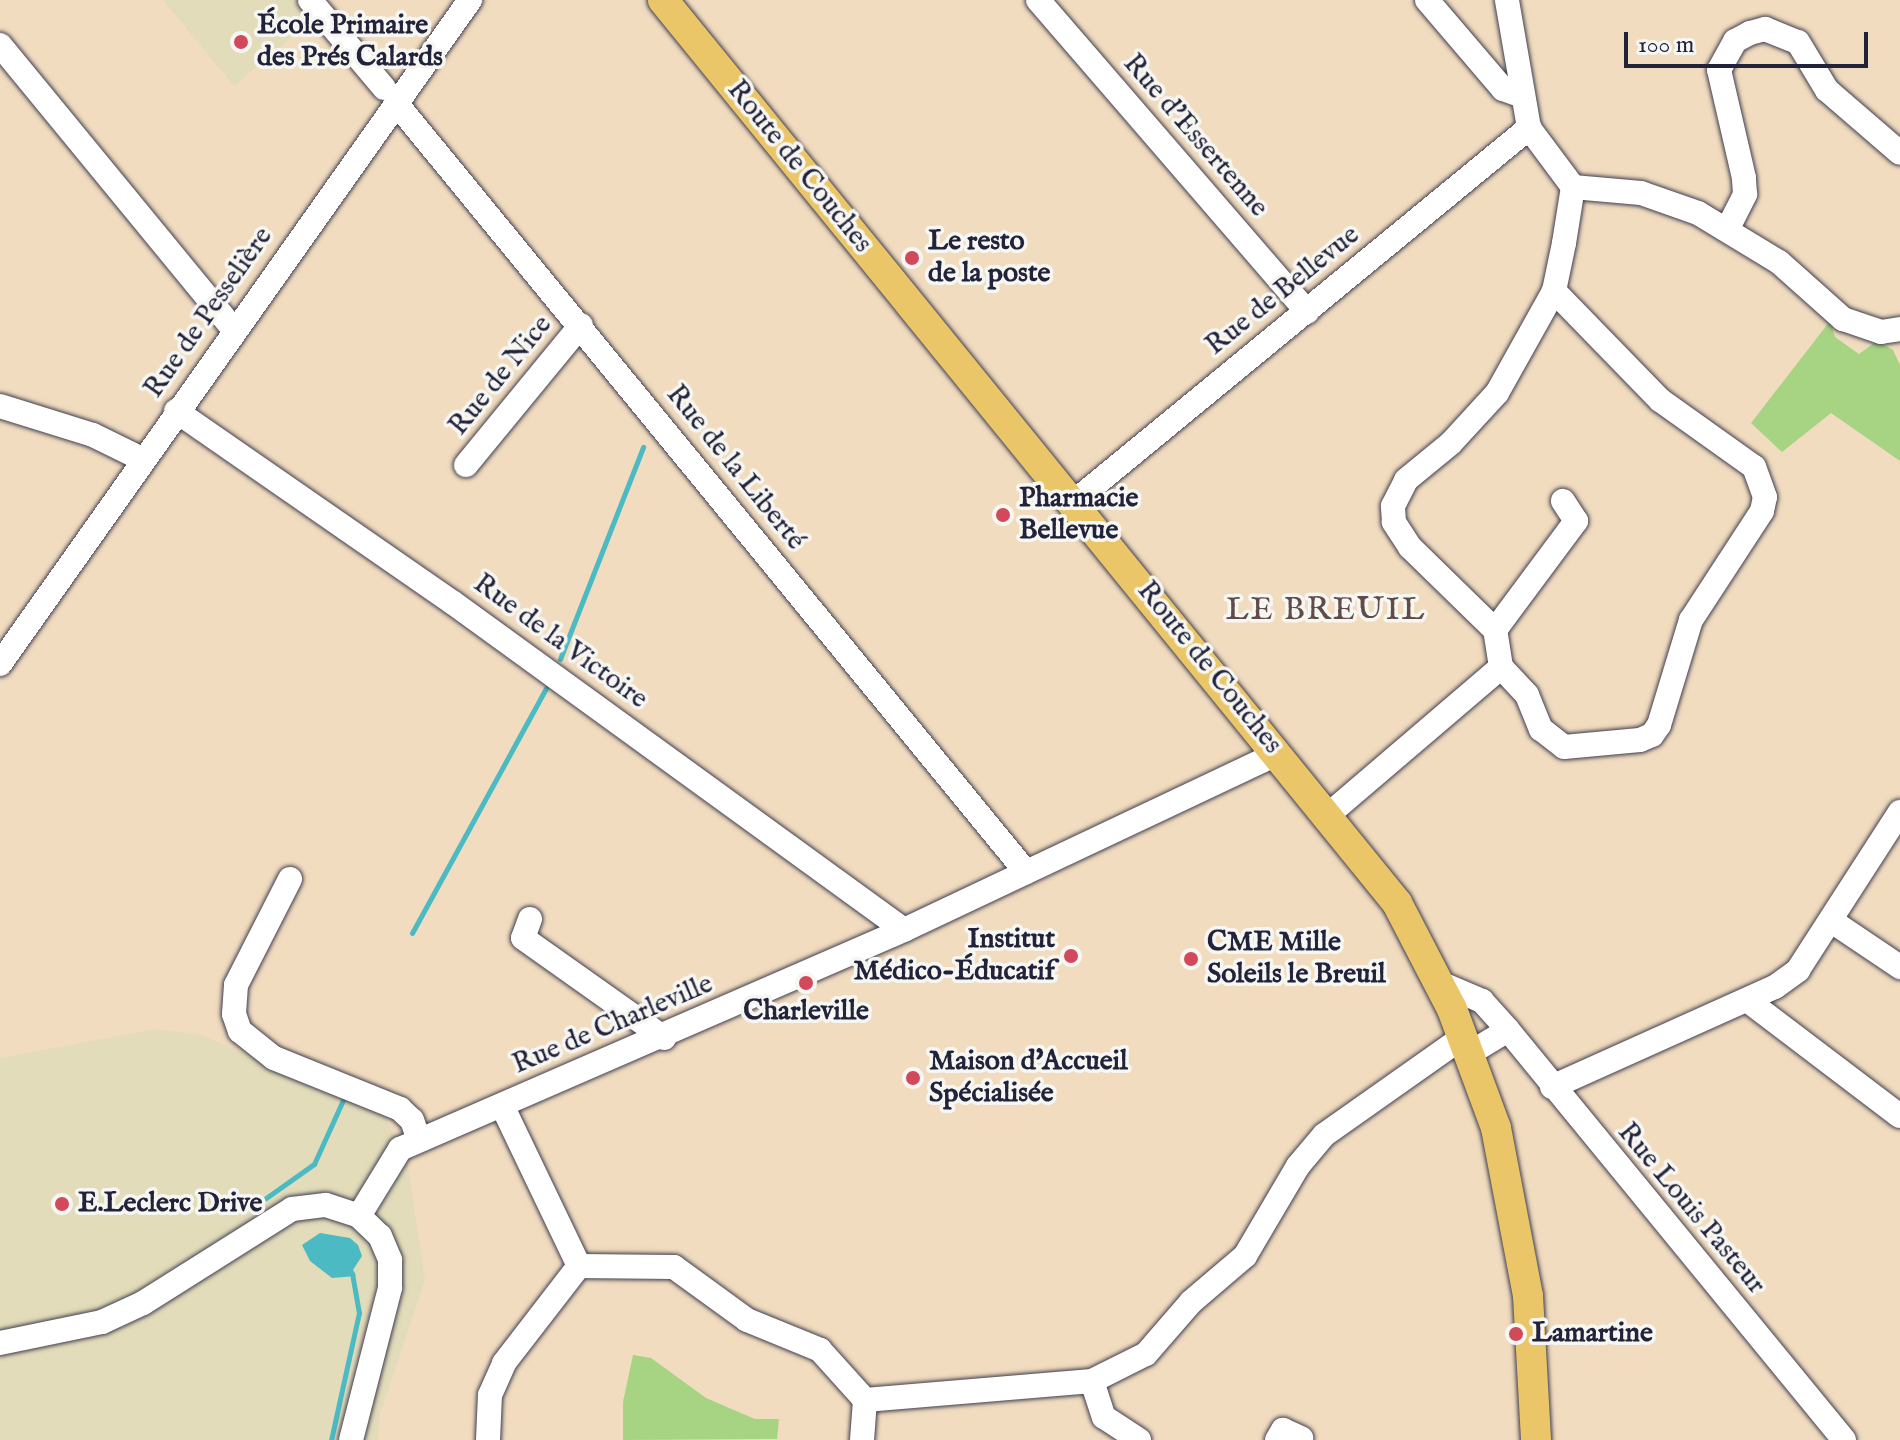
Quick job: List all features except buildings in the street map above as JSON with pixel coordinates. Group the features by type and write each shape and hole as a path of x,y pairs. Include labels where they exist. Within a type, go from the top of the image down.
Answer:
{"main road":[{"name":"Route de Couches","path":"663,0 1075,501 1397,903 1446,996 1496,1128 1524,1262 1536,1440"}],"street":[{"name":"Rue de la Liberté","path":"310,0 581,325 1026,872"},
{"name":"Rue de Pesselière","path":"0,664 233,329 390,95 470,0"},
{"name":"Rue d'Essertenne","path":"1038,0 1307,312"},
{"path":"1427,0 1503,89 1522,96"},
{"path":"1507,0 1529,128 1573,187 1554,291 1497,393 1451,443 1406,480 1393,506 1394,522 1410,547 1495,630 1501,667 1527,695 1541,729 1564,747 1640,740 1652,735 1659,725 1691,620 1762,511 1765,497 1754,467 1660,400 1554,291"},
{"path":"1728,228 1745,194 1719,70 1735,41 1750,33 1774,31 1798,42 1827,90 1900,153"},
{"path":"0,45 233,329"},
{"name":"Rue de Bellevue","path":"1075,501 1529,128"},
{"path":"1573,187 1641,193 1728,228 1779,262 1843,319 1861,329 1900,329"},
{"name":"Rue de Nice","path":"466,465 581,325"},
{"path":"0,406 93,435 142,459"},
{"name":"Rue de la Victoire","path":"176,411 452,602 904,930"},
{"path":"1495,630 1576,521 1563,501"},
{"path":"1328,815 1501,667"},
{"name":"Rue de Charleville","path":"359,1216 400,1149 664,1038 904,930 1278,753"},
{"path":"1552,1087 1747,1000 1798,970 1833,922 1900,812"},
{"path":"290,879 236,985 234,1014 240,1031 274,1058 400,1109 412,1120 419,1140"},
{"path":"530,919 523,938 664,1038"},
{"path":"1833,922 1900,967"},
{"path":"1446,996 1501,1023"},
{"path":"1747,1000 1900,1116"},
{"path":"865,1400 1092,1381 1146,1354 1191,1302 1245,1256 1298,1166 1324,1135 1501,1023"},
{"name":"Rue Louis Pasteur","path":"1501,1023 1844,1440"},
{"path":"502,1105 579,1266"},
{"path":"0,1343 69,1331 143,1303 292,1209 326,1205 359,1216 380,1236 390,1260 390,1288 351,1440"},
{"path":"579,1266 674,1267 747,1320 820,1350 865,1400 862,1440"},
{"path":"488,1440 490,1395 504,1363 579,1266"},
{"path":"1092,1381 1104,1417 1139,1440"}],"shaded area":[{"name":"École Primaire des Prés Calards","path":"163,0 298,0 313,19 234,86"},
{"path":"156,1029 201,1035 381,1111 407,1159 425,1280 380,1414 378,1440 0,1440 0,1058"}],"green space":[{"path":"1830,321 1835,337 1859,354 1877,341 1893,350 1900,365 1900,461 1831,413 1782,452 1751,423"},
{"path":"633,1355 651,1358 706,1398 755,1419 779,1419 777,1439 623,1440 623,1402"}],"water":[{"path":"320,1233 350,1238 358,1245 362,1256 353,1270 356,1276 332,1278 310,1261 302,1245"}],"waterway":[{"path":"560,659 643,447"},
{"path":"412,933 546,688"},
{"path":"266,1198 314,1164 343,1100"},
{"path":"331,1440 359,1313 352,1274"}],"place":[{"name":"École Primaire des Prés Calards","path":"241,42"},
{"name":"Le resto de la poste","path":"912,258"},
{"name":"Pharmacie Bellevue","path":"1003,515"},
{"name":"Institut Médico-Éducatif","path":"1071,956"},
{"name":"CME Mille Soleils le Breuil","path":"1191,959"},
{"name":"Charleville","path":"806,983"},
{"name":"Maison d'Accueil Spécialisée","path":"913,1078"},
{"name":"E.Leclerc Drive","path":"62,1204"},
{"name":"Lamartine","path":"1516,1334"}],"district":[{"name":"LE BREUIL","path":"1326,611"}]}
